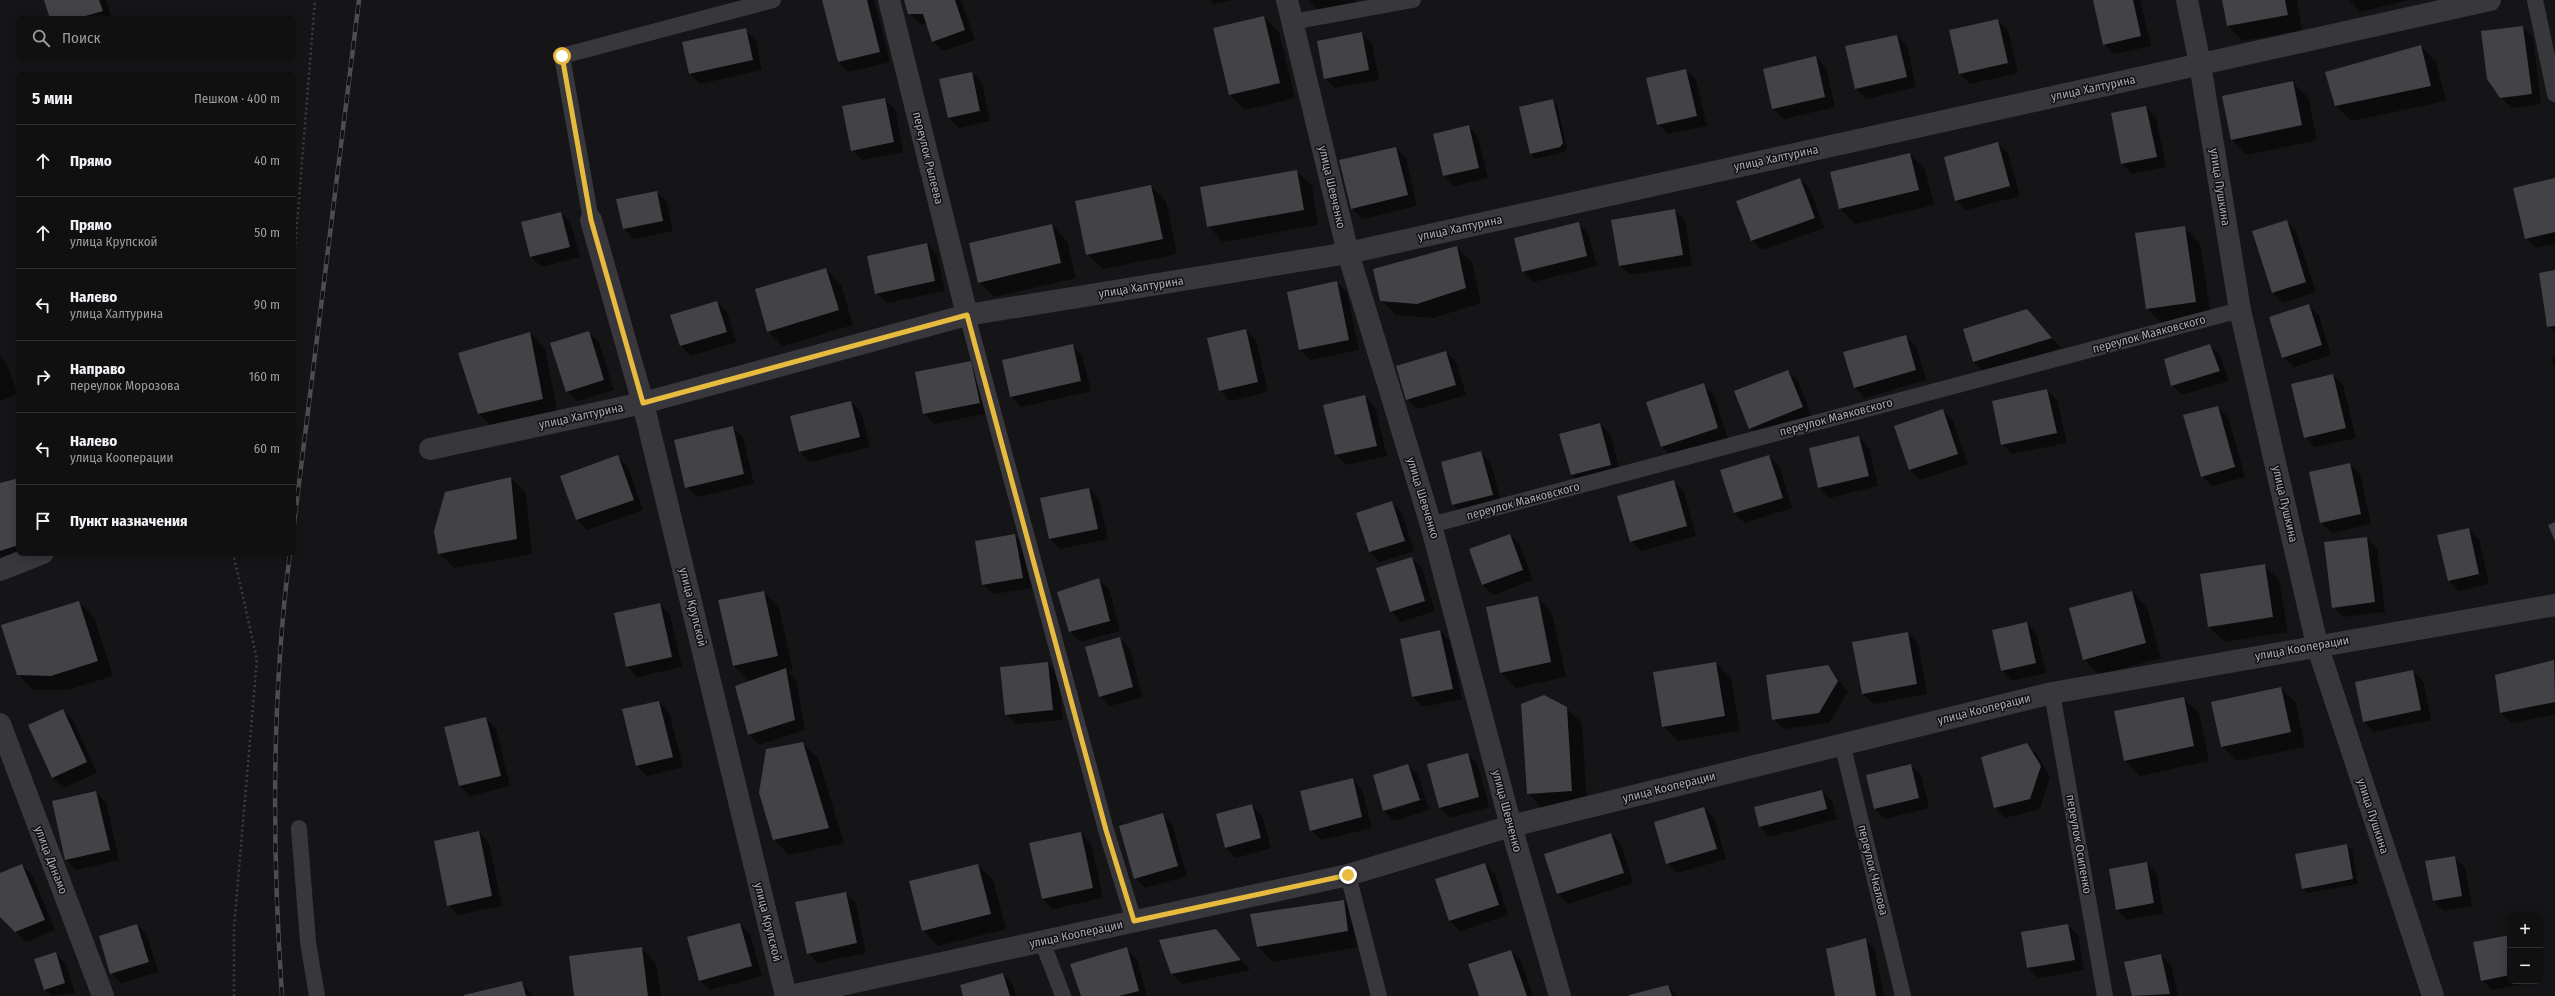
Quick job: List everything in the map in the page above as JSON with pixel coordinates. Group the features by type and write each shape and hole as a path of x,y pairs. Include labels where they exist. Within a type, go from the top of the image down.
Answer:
{"street":[{"name":"переулок Рылеева","path":"889,0 967,315"},
{"name":"улица Шевченко","path":"1287,0 1348,253 1432,525 1511,826 1560,996"},
{"name":"улица Пушкина","path":"2187,0 2200,64 2240,310 2317,645 2433,996"},
{"name":"улица Халтурина","path":"430,449 643,403 967,315 1348,253 2490,0"},
{"name":"улица Крупской","path":"591,220 643,403 786,996"},
{"path":"0,570 36,556"},
{"name":"улица Кооперации","path":"790,996 1348,875 1511,826 1842,743 2052,693 2317,645 2555,605"},
{"name":"улица Динамо","path":"0,724 103,996"}],"lane":[{"path":"591,220 562,56 773,0"},
{"path":"1292,22 1413,0"},
{"path":"2535,0 2555,94"},
{"name":"переулок Маяковского","path":"1432,525 2240,310"},
{"path":"967,315 1106,830 1134,921"},
{"name":"переулок Осипенко","path":"2052,693 2106,996"},
{"name":"переулок Чкалова","path":"1842,743 1903,996"},
{"path":"299,828 308,942 317,996"},
{"path":"1348,875 1379,996"},
{"path":"1042,941 1063,996"}],"path":[{"path":"296,237 315,0"},
{"path":"234,556 257,659 234,927 234,996"}],"building":[{"path":"44,0 99,0 103,11 86,16 49,16"},
{"path":"822,0 867,0 880,52 838,62"},
{"path":"904,0 955,0 965,30 932,42 923,14 908,14"},
{"path":"2093,0 2133,0 2141,36 2103,45"},
{"path":"2222,0 2285,0 2288,15 2227,26"},
{"path":"1264,16 1280,83 1229,95 1213,28"},
{"path":"1998,19 2008,63 1959,74 1949,30"},
{"path":"2523,26 2532,94 2500,98 2487,79 2481,31"},
{"path":"746,28 753,60 689,74 682,42"},
{"path":"1362,32 1369,70 1324,79 1317,41"},
{"path":"1897,35 1907,77 1855,89 1845,46"},
{"path":"2421,45 2431,86 2335,106 2325,72"},
{"path":"1816,56 1825,97 1772,109 1763,69"},
{"path":"1686,69 1697,116 1657,125 1646,78"},
{"path":"972,72 980,111 948,118 939,79"},
{"path":"2293,81 2302,125 2231,140 2222,96"},
{"path":"885,98 894,142 851,151 842,106"},
{"path":"1553,99 1563,143 1560,147 1530,154 1519,107"},
{"path":"2146,106 2157,157 2121,164 2111,113"},
{"path":"1469,125 1479,168 1443,176 1433,134"},
{"path":"1998,142 2010,186 1955,201 1944,157"},
{"path":"1396,147 1408,195 1351,209 1339,160"},
{"path":"1910,153 1919,190 1839,209 1830,172"},
{"path":"1297,170 1304,210 1207,227 1200,187"},
{"path":"1800,178 1815,218 1751,241 1736,201"},
{"path":"2555,178 2555,232 2525,239 2513,188"},
{"path":"1151,185 1163,239 1086,255 1075,201"},
{"path":"657,191 663,221 623,229 616,199"},
{"path":"1675,209 1683,255 1619,266 1611,220"},
{"path":"561,212 570,247 530,257 521,222"},
{"path":"2287,220 2306,282 2272,293 2252,231"},
{"path":"1579,222 1587,256 1522,272 1514,238"},
{"path":"1052,224 1061,263 978,283 969,243"},
{"path":"2185,226 2196,302 2146,309 2135,233"},
{"path":"927,243 935,281 875,294 867,256"},
{"path":"1457,246 1466,288 1417,304 1380,301 1373,269"},
{"path":"826,268 839,310 767,332 755,289"},
{"path":"2555,270 2555,326 2547,327 2539,273"},
{"path":"1337,281 1349,340 1299,350 1287,292"},
{"path":"717,301 727,332 680,346 670,315"},
{"path":"2309,304 2322,345 2282,358 2269,317"},
{"path":"2027,309 2052,338 1973,362 1963,329"},
{"path":"1246,329 1258,382 1219,391 1207,338"},
{"path":"589,331 604,380 566,392 550,343"},
{"path":"530,332 543,399 478,414 458,353"},
{"path":"1906,335 1916,370 1854,388 1843,352"},
{"path":"1073,344 1081,381 1010,397 1002,360"},
{"path":"2210,344 2220,371 2171,386 2164,359"},
{"path":"1446,351 1456,385 1406,400 1396,366"},
{"path":"971,361 980,403 923,414 915,372"},
{"path":"1788,370 1803,407 1749,429 1734,391"},
{"path":"2333,374 2346,428 2304,438 2291,384"},
{"path":"1704,383 1718,428 1661,447 1646,402"},
{"path":"2047,389 2057,433 2001,445 1992,401"},
{"path":"1365,395 1377,446 1335,455 1323,405"},
{"path":"851,401 860,437 799,452 790,416"},
{"path":"2218,406 2235,467 2201,477 2183,415"},
{"path":"1943,409 1958,454 1909,470 1894,426"},
{"path":"1600,423 1611,465 1571,475 1559,434"},
{"path":"733,426 744,474 685,488 674,440"},
{"path":"1859,436 1869,476 1818,488 1809,448"},
{"path":"1481,451 1493,495 1452,505 1441,462"},
{"path":"618,455 634,500 576,520 560,476"},
{"path":"1769,455 1783,498 1734,513 1720,470"},
{"path":"2350,463 2361,514 2320,523 2309,472"},
{"path":"511,477 517,539 438,554 434,531 445,492"},
{"path":"16,479 16,546 0,551 0,483"},
{"path":"1674,480 1687,526 1630,542 1617,496"},
{"path":"1089,488 1098,529 1049,539 1040,498"},
{"path":"1392,501 1405,541 1369,552 1356,513"},
{"path":"2555,522 2555,541 2548,525"},
{"path":"2469,528 2479,574 2448,581 2437,535"},
{"path":"1015,534 1023,578 982,585 975,541"},
{"path":"1510,534 1523,570 1482,585 1469,549"},
{"path":"2367,537 2375,602 2332,608 2324,542"},
{"path":"1412,557 1425,601 1390,612 1376,568"},
{"path":"2265,564 2273,617 2208,627 2200,574"},
{"path":"1099,578 1110,621 1069,632 1057,592"},
{"path":"764,591 778,656 733,666 718,600"},
{"path":"2132,591 2146,643 2083,660 2069,608"},
{"path":"1538,596 1551,662 1500,673 1486,607"},
{"path":"79,601 98,661 51,676 17,675 1,625"},
{"path":"660,603 672,657 626,667 614,613"},
{"path":"2027,622 2036,663 2001,671 1992,630"},
{"path":"1440,630 1453,689 1412,697 1400,639"},
{"path":"1908,632 1917,684 1862,694 1852,642"},
{"path":"1120,637 1133,687 1099,697 1085,647"},
{"path":"2554,660 2555,702 2500,713 2495,675"},
{"path":"1048,662 1053,710 1005,715 1000,667"},
{"path":"1716,662 1725,716 1662,727 1653,672"},
{"path":"1828,665 1838,681 1819,713 1772,720 1766,675"},
{"path":"786,668 795,720 748,735 735,686"},
{"path":"2413,670 2421,710 2363,722 2355,682"},
{"path":"2281,687 2291,732 2221,747 2211,702"},
{"path":"1544,695 1567,707 1572,791 1527,794 1521,704"},
{"path":"2184,697 2194,746 2124,761 2114,711"},
{"path":"659,701 673,757 636,766 622,709"},
{"path":"63,709 87,762 52,778 28,725"},
{"path":"486,717 501,776 459,786 444,727"},
{"path":"803,742 829,828 773,840 759,793 766,749"},
{"path":"2027,743 2041,766 2030,799 1994,808 1981,757"},
{"path":"1468,753 1479,797 1439,808 1427,764"},
{"path":"1408,764 1420,800 1383,811 1373,775"},
{"path":"1911,764 1919,798 1874,809 1866,775"},
{"path":"1353,778 1362,817 1310,831 1300,791"},
{"path":"1822,790 1827,809 1759,827 1754,807"},
{"path":"96,791 110,850 65,860 52,801"},
{"path":"1252,804 1261,838 1225,848 1216,814"},
{"path":"1704,807 1717,849 1666,864 1654,822"},
{"path":"1163,813 1178,866 1134,879 1119,826"},
{"path":"479,831 492,896 447,906 434,841"},
{"path":"1081,832 1093,888 1042,899 1029,843"},
{"path":"1611,833 1624,873 1557,894 1544,854"},
{"path":"2347,844 2353,879 2302,889 2295,854"},
{"path":"2455,856 2462,896 2433,901 2425,861"},
{"path":"2147,862 2154,903 2116,910 2109,869"},
{"path":"1485,863 1499,905 1449,921 1435,879"},
{"path":"22,864 45,920 15,932 0,917 0,873"},
{"path":"978,864 991,914 922,931 909,881"},
{"path":"846,892 857,943 807,954 795,902"},
{"path":"1344,900 1348,931 1257,947 1250,914"},
{"path":"740,923 752,966 699,981 687,937"},
{"path":"137,924 149,962 110,974 99,936"},
{"path":"2068,924 2075,960 2027,968 2021,932"},
{"path":"1216,929 1241,960 1171,974 1159,940"},
{"path":"2507,936 2507,976 2481,981 2473,942"},
{"path":"1866,938 1876,996 1835,996 1826,949"},
{"path":"642,947 648,996 574,996 569,956"},
{"path":"1127,947 1139,991 1119,996 1081,996 1070,964"},
{"path":"1511,950 1527,996 1479,996 1468,964"},
{"path":"56,952 65,983 44,990 34,959"},
{"path":"2161,954 2170,994 2132,996 2124,962"},
{"path":"1003,973 1010,996 963,996 960,985"},
{"path":"522,981 526,996 464,996 464,995"},
{"path":"1668,985 1672,996 1629,996 1629,995"}],"railway":[{"path":"296,508 359,0"},
{"path":"282,996 276,885 275,774 279,663 290,556"}],"route":[{"path":"562,56 591,220 643,403 967,315 1106,830 1134,921 1348,875"}]}
